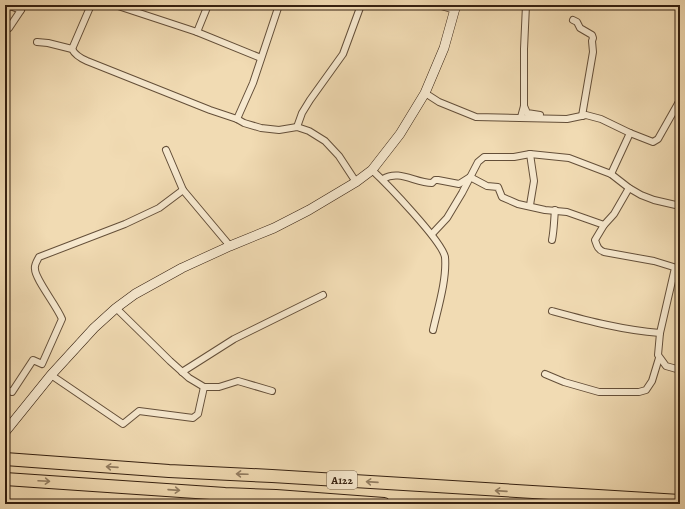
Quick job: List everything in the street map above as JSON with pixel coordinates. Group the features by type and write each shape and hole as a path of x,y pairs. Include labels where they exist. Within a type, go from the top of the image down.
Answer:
{"highway":[{"name":"A122","path":"5,458 223,474 680,501"},
{"path":"223,474 224,480 222,494 225,494"},
{"name":"A122","path":"5,480 384,504"}],"street":[{"path":"7,5 22,7 9,28"},
{"path":"91,5 72,49 73,53 79,58 244,123 261,128 279,130 297,127 309,131 325,141 339,156 356,182"},
{"path":"115,5 198,32 261,58"},
{"path":"198,32 208,5"},
{"path":"237,119 253,83 279,5"},
{"path":"297,127 302,113 310,100 343,54 361,5"},
{"path":"5,432 51,376 94,328 116,308 135,294 182,268 274,228 309,210 356,182 372,170 400,134 425,93 444,48 456,8 438,5"},
{"path":"521,118 524,106 526,5"},
{"path":"573,20 577,22 580,28 592,35 593,38 593,52 582,116"},
{"path":"37,42 72,49"},
{"path":"425,93 439,102 476,117 567,118 582,116 601,119 653,142 656,141 680,100"},
{"path":"524,106 528,113 567,118"},
{"path":"611,174 630,133"},
{"path":"166,150 183,190 230,246"},
{"path":"530,154 534,181 530,206"},
{"path":"432,234 447,218 480,159 514,157 530,154 569,158 611,174 628,188 641,195 654,200 680,206"},
{"path":"372,170 432,234 444,255 445,266 433,330"},
{"path":"383,180 389,176 396,176 412,178 426,183 432,183 435,180 438,180 459,184 470,177"},
{"path":"470,177 487,186 498,187 502,197 518,204 580,215 604,224"},
{"path":"545,374 564,382 599,392 639,392 646,390 652,381 659,358 660,333 677,269 654,261 604,252 596,246 595,240 604,224 614,214 628,188"},
{"path":"5,389 12,392 33,360 42,364 62,319 58,309 35,274 34,267 39,257 125,224 159,208 183,190"},
{"path":"552,240 555,210"},
{"path":"182,372 234,339 323,295"},
{"path":"116,308 182,372 204,387 219,387 238,381 272,391"},
{"path":"552,311 631,331 660,333"},
{"path":"659,358 666,366 680,370"},
{"path":"51,376 123,424 139,411 193,418 198,414 204,387"}]}
